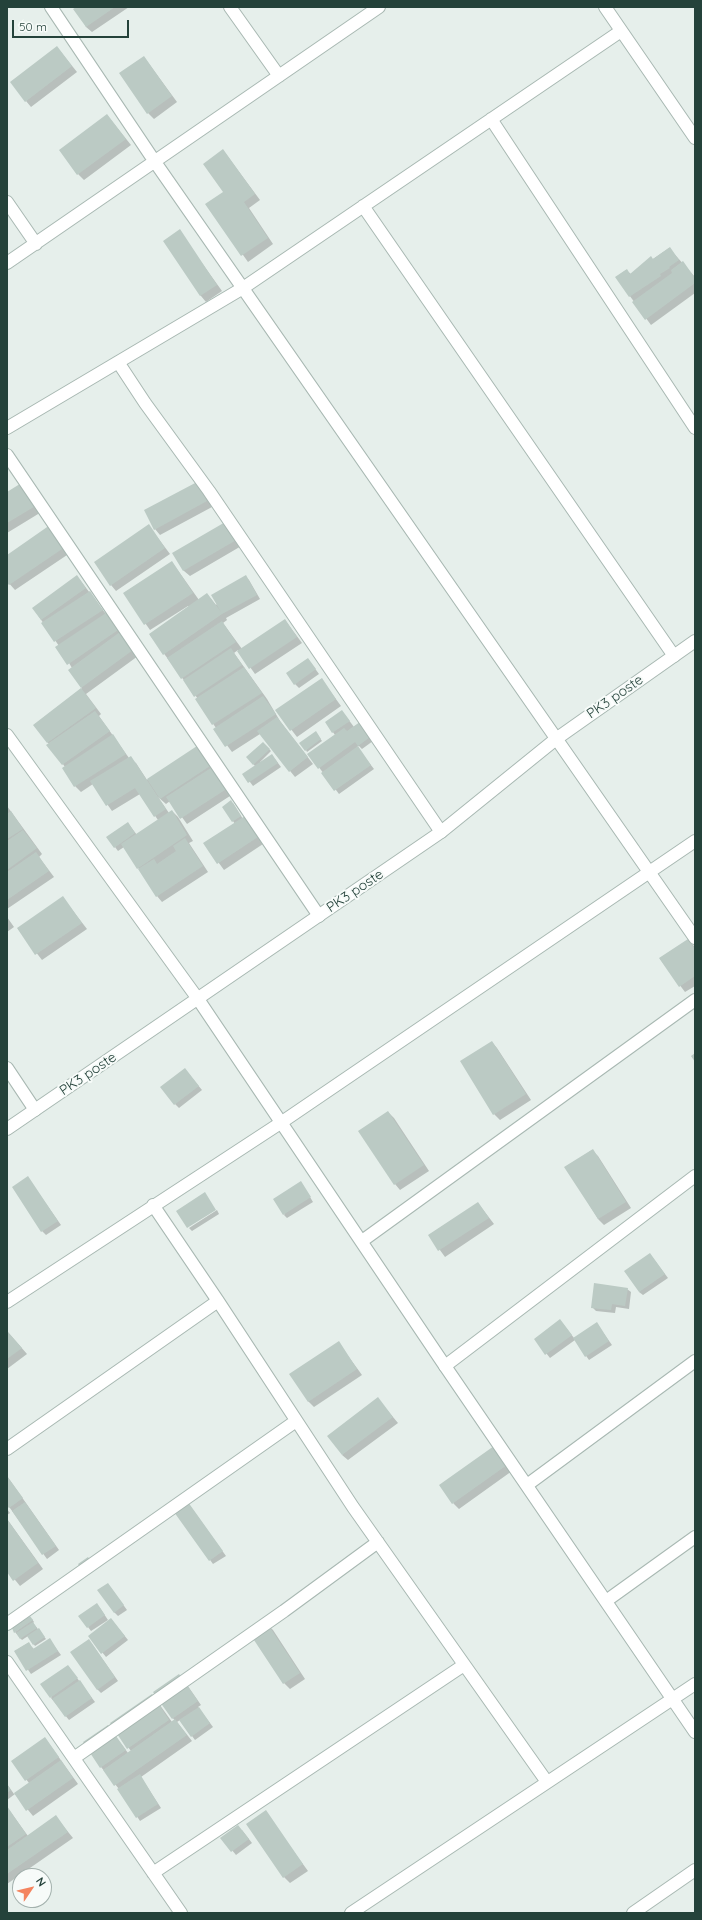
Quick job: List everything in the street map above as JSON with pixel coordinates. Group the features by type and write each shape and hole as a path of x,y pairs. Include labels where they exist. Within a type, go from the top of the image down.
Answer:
{"street":[{"path":"51,7 155,162 695,938"},
{"path":"230,7 279,76"},
{"path":"7,263 379,7"},
{"path":"605,7 695,138"},
{"path":"7,428 243,288 621,31"},
{"path":"491,119 695,428"},
{"path":"7,202 36,244"},
{"path":"363,206 674,656"},
{"path":"118,362 145,403 209,491 441,832"},
{"path":"7,455 319,916"},
{"name":"PK3 poste","path":"7,1129 441,832 556,739 695,641"},
{"path":"7,735 198,999 445,1366 695,1732"},
{"path":"7,1302 153,1205 282,1122 695,841"},
{"path":"362,1241 695,1000"},
{"path":"7,1068 35,1110"},
{"path":"445,1366 695,1176"},
{"path":"153,1205 378,1542 547,1782"},
{"path":"7,1449 218,1301"},
{"path":"527,1485 695,1361"},
{"path":"7,1624 296,1421"},
{"path":"606,1601 695,1537"},
{"path":"74,1758 284,1611 378,1542"},
{"path":"7,1662 181,1913"},
{"path":"153,1873 464,1665"},
{"path":"351,1913 695,1684"},
{"path":"633,1913 695,1870"}],"building":[{"path":"76,7 115,7 86,27 73,9"},
{"path":"57,46 72,66 25,102 10,82"},
{"path":"144,56 172,96 147,114 119,73"},
{"path":"107,114 126,139 77,175 59,150"},
{"path":"223,149 255,194 244,202 268,238 241,256 205,204 223,192 203,164"},
{"path":"180,229 217,285 200,296 163,241"},
{"path":"670,247 679,260 660,274 661,276 629,297 615,277 627,269 630,274 651,256 653,259"},
{"path":"683,261 695,278 695,283 645,320 632,302 672,273 671,270"},
{"path":"23,482 37,505 7,523 7,492"},
{"path":"197,482 207,501 154,530 144,510"},
{"path":"227,521 238,539 183,571 172,553"},
{"path":"149,524 165,548 110,586 94,562"},
{"path":"50,525 65,547 9,585 7,583 7,555"},
{"path":"172,561 193,593 144,625 123,593"},
{"path":"77,575 86,588 41,620 32,608"},
{"path":"246,575 257,595 222,614 163,655 149,634 207,593 221,612 211,595"},
{"path":"90,591 103,610 54,642 41,623"},
{"path":"106,613 118,630 67,665 55,647"},
{"path":"285,619 297,637 249,669 237,651"},
{"path":"222,621 236,642 181,679 167,658"},
{"path":"120,632 133,650 81,688 68,670"},
{"path":"231,648 242,665 194,697 183,680"},
{"path":"308,658 316,669 294,685 286,673"},
{"path":"244,667 262,693 212,725 195,699"},
{"path":"322,678 336,699 290,731 275,710"},
{"path":"81,688 96,708 47,743 33,725"},
{"path":"263,696 276,714 225,747 213,729"},
{"path":"342,710 350,721 332,733 325,722"},
{"path":"95,711 110,731 62,765 46,745"},
{"path":"277,717 308,757 289,772 257,731"},
{"path":"360,722 370,737 358,746 355,742 318,769 307,754 344,728 347,731"},
{"path":"316,731 321,739 305,751 299,743"},
{"path":"113,734 126,754 74,787 62,768"},
{"path":"263,742 270,749 253,765 246,757"},
{"path":"197,746 210,766 160,799 147,779"},
{"path":"358,746 371,765 334,791 321,773"},
{"path":"272,754 278,763 248,783 242,774"},
{"path":"131,756 166,809 154,817 135,788 106,806 90,781"},
{"path":"214,766 228,788 180,819 166,797"},
{"path":"231,800 241,816 232,822 222,807"},
{"path":"172,810 187,835 137,869 121,844"},
{"path":"11,811 23,829 7,839 7,814"},
{"path":"245,816 258,837 217,864 203,843"},
{"path":"128,822 135,833 114,848 106,837"},
{"path":"23,830 37,848 7,870 7,841"},
{"path":"185,838 203,866 156,897 138,869 154,859 157,864 176,851 173,846"},
{"path":"36,852 49,871 7,900 7,872"},
{"path":"63,896 82,923 35,955 17,928"},
{"path":"688,939 695,949 695,976 679,987 659,958"},
{"path":"492,1041 526,1094 493,1115 460,1061"},
{"path":"695,1053 695,1062 691,1056"},
{"path":"185,1068 199,1086 174,1105 160,1087"},
{"path":"388,1111 424,1165 394,1185 358,1131"},
{"path":"593,1149 626,1202 598,1219 564,1167"},
{"path":"28,1176 58,1221 41,1232 12,1187"},
{"path":"301,1181 311,1197 283,1215 273,1199"},
{"path":"205,1192 216,1210 187,1228 176,1211"},
{"path":"478,1202 489,1218 438,1251 428,1235"},
{"path":"650,1253 665,1274 639,1292 624,1271"},
{"path":"594,1283 628,1288 625,1306 612,1304 611,1310 591,1308"},
{"path":"560,1319 572,1335 545,1355 534,1339"},
{"path":"597,1322 609,1341 585,1357 573,1338"},
{"path":"7,1331 22,1348 7,1359"},
{"path":"339,1341 357,1369 308,1402 289,1374"},
{"path":"378,1397 393,1417 342,1455 327,1436"},
{"path":"494,1446 507,1465 452,1504 439,1485"},
{"path":"7,1476 23,1498 9,1508 7,1506"},
{"path":"25,1502 56,1546 42,1555 12,1511"},
{"path":"188,1502 223,1551 209,1561 174,1512"},
{"path":"7,1519 38,1563 13,1581 7,1572"},
{"path":"88,1557 95,1567 84,1573 78,1564"},
{"path":"108,1583 124,1605 114,1613 97,1590"},
{"path":"97,1603 105,1615 87,1628 78,1616"},
{"path":"30,1616 33,1620 14,1633 12,1628"},
{"path":"111,1618 125,1636 101,1654 88,1636"},
{"path":"33,1622 37,1628 20,1639 16,1633"},
{"path":"267,1623 300,1673 283,1684 250,1634"},
{"path":"39,1628 45,1637 33,1645 27,1636"},
{"path":"50,1638 58,1651 26,1671 14,1651 29,1642 33,1649"},
{"path":"89,1639 115,1677 97,1690 70,1652"},
{"path":"68,1665 78,1678 50,1698 40,1684"},
{"path":"179,1674 198,1701 172,1719 153,1692"},
{"path":"80,1680 92,1698 65,1717 52,1699"},
{"path":"152,1694 169,1720 127,1749 110,1723"},
{"path":"199,1707 210,1723 191,1737 179,1720"},
{"path":"175,1719 187,1735 114,1786 103,1770"},
{"path":"108,1725 126,1750 100,1768 83,1742"},
{"path":"45,1737 59,1757 25,1781 11,1761"},
{"path":"61,1760 73,1778 26,1811 14,1793"},
{"path":"140,1774 158,1804 136,1818 117,1789"},
{"path":"7,1784 11,1790 7,1793"},
{"path":"7,1806 26,1834 7,1847"},
{"path":"266,1810 303,1864 283,1878 246,1824"},
{"path":"56,1815 68,1832 16,1868 12,1868 12,1871 7,1874 7,1850"},
{"path":"238,1825 249,1839 231,1852 220,1838"}]}
